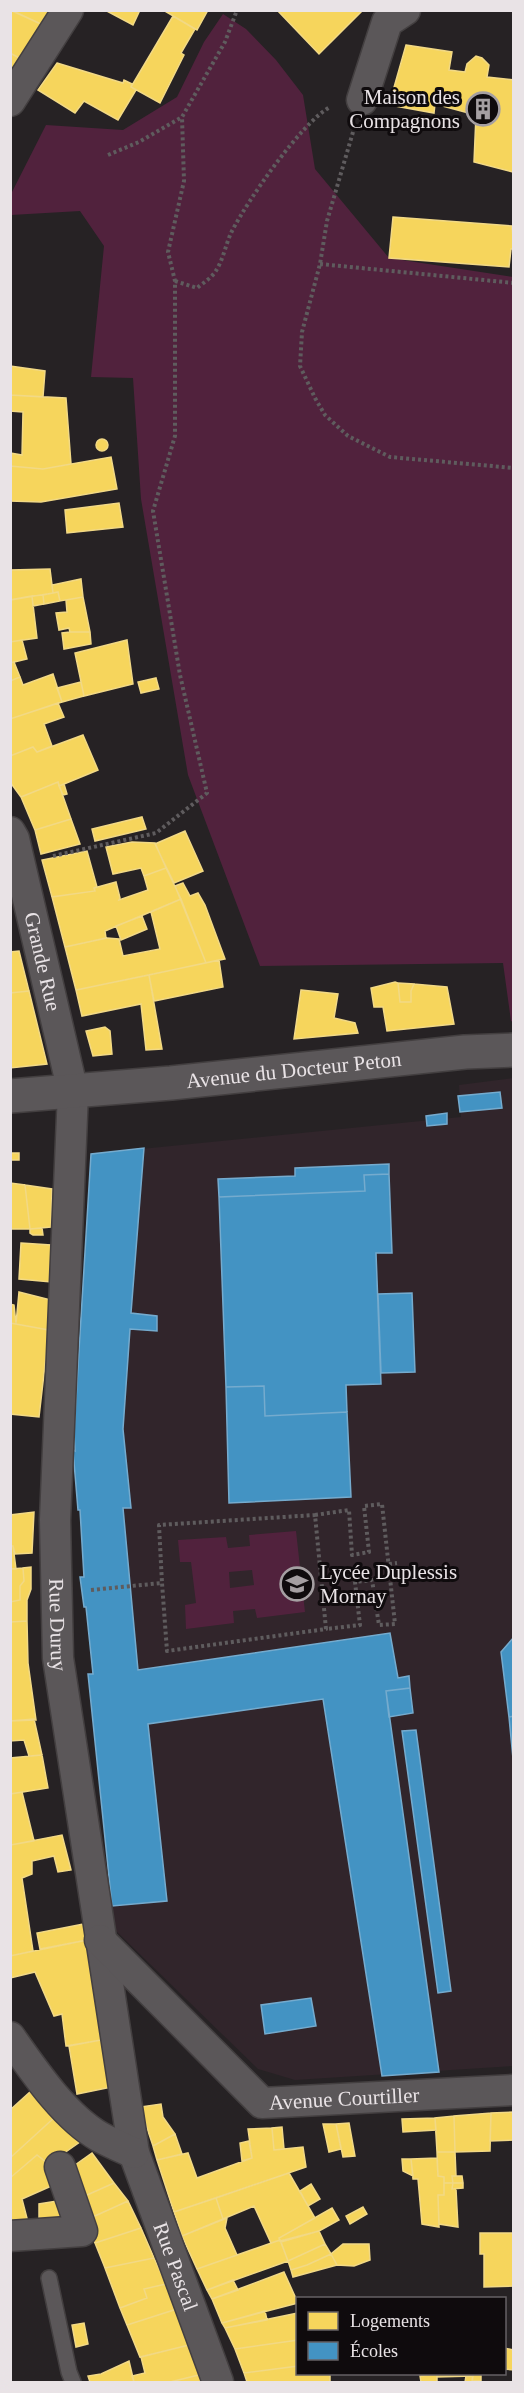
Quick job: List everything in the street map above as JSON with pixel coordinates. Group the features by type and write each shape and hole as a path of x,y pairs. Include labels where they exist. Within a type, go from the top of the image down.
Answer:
{"street":[{"path":"11,100 68,10"},
{"path":"362,100 387,22 405,10"},
{"name":"Grande Rue","path":"14,844 73,1092"},
{"name":"Avenue du Docteur Peton","path":"10,1096 73,1092 465,1052 513,1050"},
{"name":"Rue Duruy","path":"73,1092 55,1508 58,1658 99,1940 134,2153"},
{"name":"Avenue Courtiller","path":"99,1940 262,2103 513,2090"},
{"path":"10,2037 36,2074 68,2110 98,2136 134,2153"},
{"name":"Rue Pascal","path":"134,2153 218,2382"},
{"path":"10,2236 82,2231 60,2167"}],"lane":[{"path":"50,2278 73,2382"}],"path":[{"path":"108,155 139,142 182,117 225,42 237,10"},
{"path":"175,282 196,288 216,272 231,232 251,199 303,130 320,112 337,103 362,100 327,221 320,264 302,332 300,366 325,415 348,436 390,457 513,468"},
{"path":"14,844 156,833 207,793 180,675 153,511 175,436 175,282 168,252 184,181 182,117"},
{"path":"320,264 513,283"},
{"path":"382,1504 395,1624 379,1625 372,1580 355,1582 360,1625 166,1651 159,1525 315,1515 349,1510 352,1555 369,1552 364,1506 382,1504"},
{"path":"315,1515 326,1629"},
{"path":"389,1564 397,1563"},
{"path":"82,1592 162,1582"}],"shaded area":[{"path":"223,14 246,29 276,60 303,95 315,169 389,258 513,277 513,1022 511,1021 503,963 260,966 188,775 141,499 133,378 91,377 104,246 80,211 11,215 11,194 46,125 123,130 177,97 204,42"},
{"name":"Lycée Duplessis Mornay","path":"513,1078 513,2066 295,2080 258,2069 115,1930 88,1674 93,1673 86,1607 84,1607 80,1577 84,1577 73,1450 75,1450 74,1432 91,1154 461,1117 459,1085"},
{"path":"296,1531 305,1612 257,1618 255,1609 233,1611 234,1623 186,1629 185,1605 196,1603 191,1562 180,1562 178,1540 226,1537 228,1548 250,1546 249,1535","holes":["252,1570 254,1585 230,1588 229,1572"]}],"building: Logements":[{"path":"10,10 43,25 23,60 10,53"},
{"path":"11,10 51,10 43,25"},
{"path":"105,10 140,10 133,25"},
{"path":"163,10 208,10 197,30"},
{"path":"277,10 363,10 319,54"},
{"path":"173,16 195,29 181,53 184,55 160,103 131,87"},
{"name":"Maison des Compagnons","path":"406,45 452,52 449,70 465,72 467,64 476,56 489,65 487,77 514,80 513,172 474,162 476,115 435,104 434,113 389,105"},
{"path":"10,53 23,60 10,84"},
{"path":"57,63 132,84 131,87 136,90 118,120 84,101 75,113 38,90"},
{"path":"393,217 512,226 514,249 511,249 509,267 389,258"},
{"path":"10,366 45,371 43,397 10,395"},
{"path":"10,395 66,398 71,464 43,469 10,466 10,453 22,455 23,412 10,411"},
{"path":"104,439 108,445 104,451 100,451 96,443"},
{"path":"111,457 117,489 41,502 10,501 10,466 43,469"},
{"path":"119,503 123,527 67,533 65,510"},
{"path":"50,569 53,593 10,600 10,570"},
{"path":"81,579 83,597 60,601 58,592 53,593 52,585"},
{"path":"58,592 60,601 44,604 43,595"},
{"path":"43,595 44,604 33,606 32,596"},
{"path":"32,596 37,638 10,642 10,600"},
{"path":"83,597 90,632 70,632 69,628 59,630 56,613 67,612 66,600"},
{"path":"90,632 91,644 64,649 62,633"},
{"path":"22,640 27,659 10,663 10,642"},
{"path":"127,640 133,684 84,696 75,653"},
{"path":"14,662 20,677 10,681 10,663"},
{"path":"53,674 62,702 10,719 10,681 20,677 23,685"},
{"path":"156,678 159,689 141,693 138,682"},
{"path":"81,682 84,696 62,702 57,688"},
{"path":"58,703 64,717 44,724 52,746 37,752 33,747 10,756 10,719"},
{"path":"83,735 98,770 59,786 58,782 21,797 10,782 10,756 33,747 37,752"},
{"path":"58,782 71,819 35,830 21,797"},
{"path":"64,784 67,794 63,795 59,786"},
{"path":"142,817 146,829 95,841 92,829"},
{"path":"71,819 80,844 41,854 35,830"},
{"path":"185,831 203,871 174,883 155,844"},
{"path":"132,842 155,843 166,868 144,876 141,868 113,874 106,847"},
{"path":"87,851 97,887 94,888 95,891 52,897 42,860"},
{"path":"166,868 181,899 105,931 106,938 65,947 52,897 95,891 94,888 116,882 119,900 148,890 144,876"},
{"path":"183,883 190,896 198,893 205,905 225,959 206,963 175,886"},
{"path":"181,899 206,963 76,990 65,947 107,938 119,939 123,956 160,949 151,912"},
{"path":"142,916 147,929 121,940 116,926"},
{"path":"19,951 29,991 10,993 10,952"},
{"path":"219,960 223,987 154,1001 149,975"},
{"path":"149,975 162,1049 146,1050 141,1004 82,1016 76,990"},
{"path":"398,983 400,1002 411,1002 411,991 414,984 447,987 454,1024 387,1031 383,1007 374,1007 371,988"},
{"path":"398,983 414,984 411,991 411,1002 400,1002"},
{"path":"301,990 338,994 334,1018 355,1023 358,1033 294,1039"},
{"path":"29,991 47,1064 10,1068 10,993"},
{"path":"105,1027 110,1031 112,1054 93,1056 86,1031"},
{"path":"10,1153 19,1153 19,1160 10,1160"},
{"path":"10,1183 25,1185 30,1229 10,1229"},
{"path":"25,1185 52,1189 51,1227 30,1229"},
{"path":"42,1228 43,1235 30,1233 30,1229"},
{"path":"21,1243 51,1245 51,1282 19,1279"},
{"path":"19,1292 51,1300 49,1330 16,1324"},
{"path":"10,1304 14,1305 16,1324 10,1323"},
{"path":"10,1323 49,1330 39,1417 10,1414"},
{"path":"34,1512 32,1553 15,1554 13,1546 10,1546 10,1515"},
{"path":"10,1546 13,1546 16,1569 10,1569"},
{"path":"31,1567 27,1621 10,1622 10,1602 20,1600 20,1586 24,1581 23,1568"},
{"path":"23,1568 24,1581 20,1586 20,1600 10,1602 10,1569"},
{"path":"27,1621 28,1663 36,1720 10,1721 10,1622"},
{"path":"34,1719 42,1755 29,1756 24,1740 10,1741 10,1721"},
{"path":"42,1755 48,1788 10,1794 10,1758"},
{"path":"22,1792 34,1841 10,1845 10,1794"},
{"path":"62,1835 71,1870 58,1872 54,1856 32,1861 32,1874 22,1878 33,1951 10,1956 10,1845"},
{"path":"84,1924 87,1940 40,1949 37,1933"},
{"path":"87,1940 101,2040 66,2046 62,2014 54,2016 35,1972 10,1978 10,1956"},
{"path":"101,2040 112,2087 77,2094 69,2046"},
{"path":"31,2091 56,2116 10,2158 10,2110"},
{"path":"161,2104 163,2117 175,2134 153,2146 140,2107"},
{"path":"514,2112 514,2140 490,2141 491,2113"},
{"path":"491,2113 490,2151 455,2152 454,2116"},
{"path":"56,2116 80,2142 50,2163 51,2166 37,2155 10,2178 10,2158"},
{"path":"454,2116 455,2152 437,2152 435,2118"},
{"path":"435,2118 436,2130 403,2132 402,2119"},
{"path":"349,2123 355,2156 343,2157 336,2124"},
{"path":"323,2124 336,2124 341,2149 329,2152"},
{"path":"282,2127 284,2149 274,2150 272,2128"},
{"path":"272,2128 274,2150 303,2147 306,2167 174,2212 157,2160 188,2153 197,2178 252,2158 248,2129"},
{"path":"175,2134 182,2154 157,2160 153,2146"},
{"path":"249,2141 252,2158 242,2161 240,2143"},
{"path":"437,2152 455,2152 456,2176 452,2176 453,2183 444,2183 444,2177 438,2176"},
{"path":"92,2153 114,2183 78,2199 68,2170"},
{"path":"37,2155 51,2166 58,2183 22,2199 29,2226 10,2228 10,2178"},
{"path":"437,2158 438,2176 444,2177 444,2195 438,2195 439,2227 422,2224 418,2179 413,2179 411,2159"},
{"path":"402,2159 411,2159 413,2176 403,2171"},
{"path":"289,2173 315,2218 279,2238 280,2240 271,2243 254,2206 223,2219 216,2198"},
{"path":"452,2176 462,2176 463,2183 453,2183"},
{"path":"114,2183 128,2201 86,2220 78,2199"},
{"path":"444,2183 453,2183 452,2189 456,2189 458,2227 439,2224 438,2195 444,2195"},
{"path":"453,2183 463,2183 463,2188 452,2189"},
{"path":"311,2184 320,2199 308,2206 300,2191"},
{"path":"216,2198 223,2219 182,2236 174,2212"},
{"path":"63,2200 70,2220 39,2224 39,2204"},
{"path":"128,2201 141,2228 95,2243 86,2220"},
{"path":"363,2207 367,2214 350,2224 346,2216"},
{"path":"332,2208 339,2220 319,2231 280,2241 279,2238"},
{"path":"227,2218 225,2228 237,2255 197,2269 182,2236"},
{"path":"141,2228 154,2258 105,2268 95,2243"},
{"path":"319,2231 325,2244 288,2261 281,2242"},
{"path":"480,2233 514,2233 514,2286 484,2287 484,2254 480,2254"},
{"path":"280,2240 288,2261 207,2290 197,2269"},
{"path":"325,2244 331,2254 291,2270 288,2261"},
{"path":"343,2244 369,2244 370,2260 354,2266 337,2265 331,2254"},
{"path":"331,2254 337,2265 293,2277 291,2270"},
{"path":"154,2258 166,2284 144,2289 147,2298 120,2308 105,2268"},
{"path":"284,2272 296,2304 222,2323 212,2299"},
{"path":"233,2280 238,2290 212,2299 207,2290"},
{"path":"166,2284 177,2309 127,2325 120,2308 147,2298 144,2289"},
{"path":"177,2309 193,2344 140,2357 127,2325"},
{"path":"265,2311 267,2320 225,2328 222,2323"},
{"path":"296,2313 296,2340 235,2349 225,2328"},
{"path":"84,2323 88,2344 76,2347 72,2325"},
{"path":"296,2340 296,2366 244,2373 235,2349"},
{"path":"193,2344 203,2374 170,2382 134,2382 132,2376 145,2373 141,2357"},
{"path":"506,2348 514,2350 514,2370 506,2369"},
{"path":"129,2361 134,2382 90,2382 88,2376 101,2374"},
{"path":"296,2366 296,2375 330,2375 330,2382 247,2382 244,2373"},
{"path":"203,2374 206,2382 170,2382"},
{"path":"437,2375 473,2375 473,2376 437,2377"},
{"path":"437,2375 437,2382 421,2382 420,2376"},
{"path":"473,2375 481,2375 481,2381 472,2381"},
{"path":"466,2376 473,2376 472,2382 465,2382"}],"building: Écoles":[{"path":"500,1092 502,1108 460,1112 458,1096"},
{"path":"447,1113 447,1124 427,1126 426,1116"},
{"path":"144,1148 131,1313 157,1316 157,1331 130,1329 123,1429 131,1508 123,1508 138,1670 390,1633 398,1678 409,1676 410,1688 386,1691 439,2072 382,2076 323,1699 148,1724 167,1901 112,1906 88,1674 93,1674 86,1607 84,1607 80,1577 84,1577 73,1450 75,1451 74,1432 91,1154"},
{"path":"389,1164 389,1174 364,1175 365,1191 219,1197 218,1179 295,1176 295,1168"},
{"path":"389,1174 392,1253 376,1253 381,1384 346,1385 347,1412 265,1416 264,1386 226,1387 219,1197 365,1191 364,1175"},
{"path":"412,1293 415,1372 381,1373 378,1294"},
{"path":"264,1386 265,1416 347,1412 351,1497 229,1503 226,1387"},
{"path":"514,1637 514,1716 509,1717 501,1652"},
{"path":"410,1688 413,1713 389,1717 386,1691"},
{"path":"514,1716 514,1769 509,1717"},
{"path":"416,1730 451,1991 438,1993 402,1731"},
{"path":"311,1998 316,2026 265,2034 261,2005"}],"place":[{"name":"Maison des Compagnons","path":"483,109"},
{"name":"Lycée Duplessis Mornay","path":"297,1584"}]}
